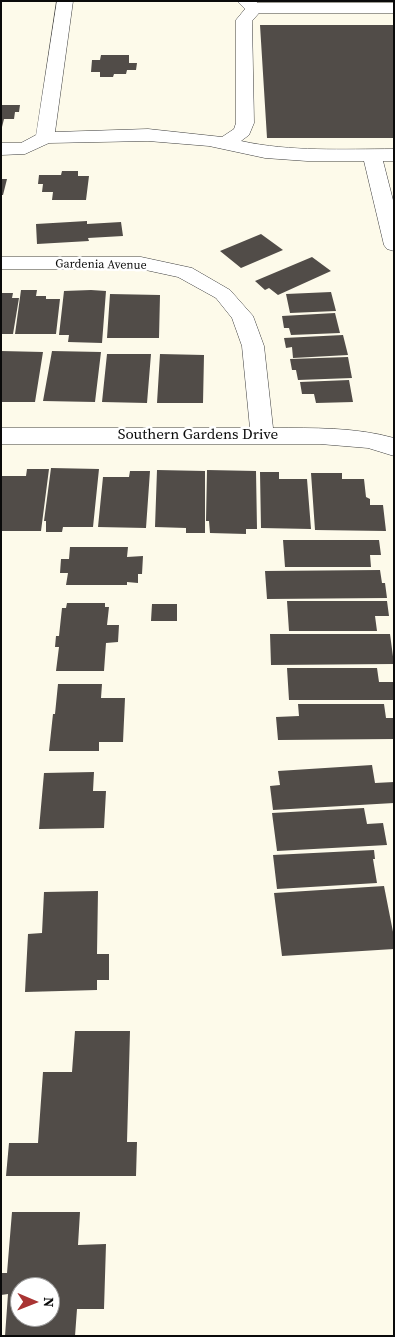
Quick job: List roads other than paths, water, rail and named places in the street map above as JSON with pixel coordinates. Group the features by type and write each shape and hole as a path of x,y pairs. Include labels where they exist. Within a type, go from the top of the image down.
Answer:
{"street":[{"path":"45,138 65,1"},
{"path":"226,144 243,131 245,123 243,29 250,4 352,4 394,8"},
{"path":"1,150 25,148 45,138 148,135 210,140 265,152 307,155 394,155"},
{"path":"372,155 394,245"},
{"name":"Gardenia Avenue","path":"1,263 142,263 185,272 223,294 242,316 254,346 262,435"},
{"name":"Southern Gardens Drive","path":"1,436 320,436 363,440 389,445 394,448"}]}
